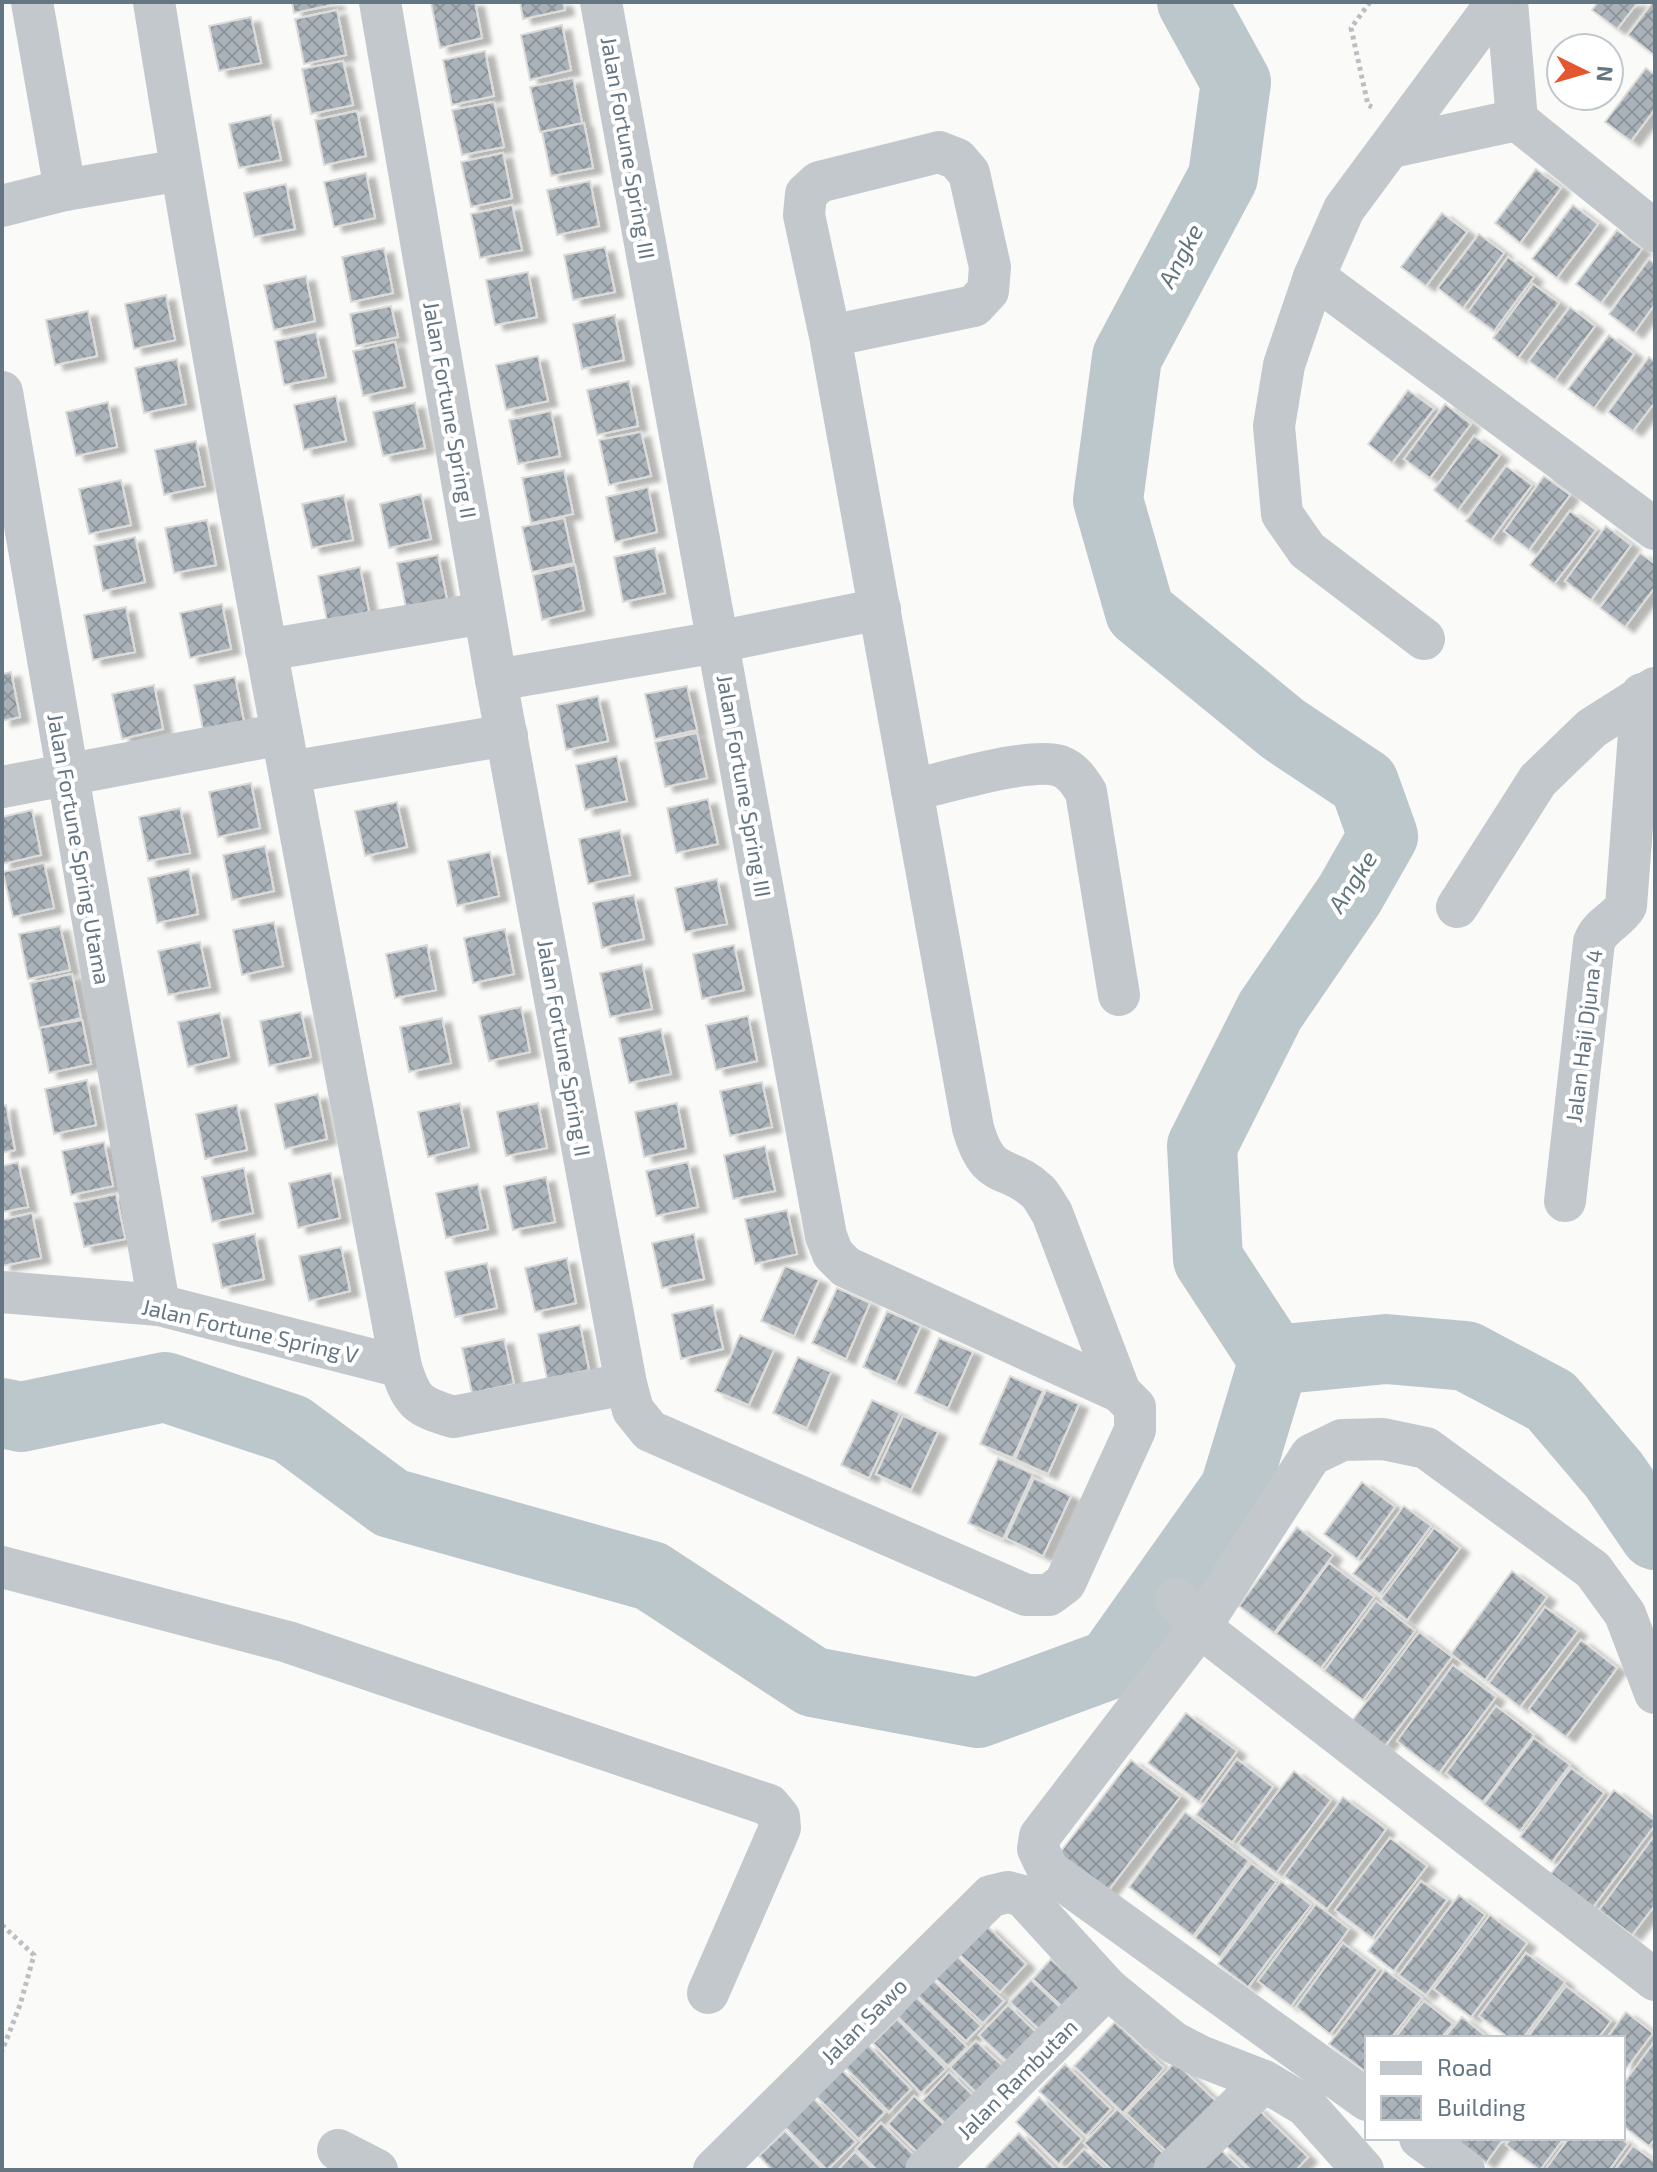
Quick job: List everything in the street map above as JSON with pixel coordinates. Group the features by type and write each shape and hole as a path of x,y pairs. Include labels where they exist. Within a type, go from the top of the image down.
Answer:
{"street":[{"path":"32,2 65,190"},
{"path":"154,2 266,650 401,1367 409,1394 430,1409 453,1417 626,1384"},
{"name":"Jalan Fortune Spring II","path":"380,2 496,680 633,1410 650,1431 1026,1595 1049,1595 1065,1583 1135,1430 1135,1407 1120,1392 1052,1213 1039,1192 994,1168 979,1149 973,1128 830,336"},
{"name":"Jalan Fortune Spring III","path":"601,2 826,1236 833,1254 846,1267 1120,1392"},
{"path":"1424,639 1307,550 1282,514 1274,426 1284,365 1314,277 1344,209 1497,2"},
{"path":"1507,2 1517,120 1655,231"},
{"path":"1398,137 1517,120"},
{"path":"939,152 957,159 969,173 990,267 988,291 974,306 830,336 804,215 806,194 819,182 939,152"},
{"path":"2,206 65,190 181,170"},
{"path":"1314,277 1655,529"},
{"name":"Jalan Fortune Spring Utama","path":"2,392 159,1305"},
{"path":"496,680 717,642 880,609"},
{"path":"266,650 484,613"},
{"path":"1457,907 1538,780 1592,728 1649,691"},
{"name":"Jalan Haji Djuna 4","path":"1565,1201 1594,942 1600,930 1621,915 1626,906 1649,691"},
{"path":"2,787 66,775 507,735"},
{"path":"912,790 1032,763 1058,766 1074,774 1086,792 1119,995"},
{"name":"Jalan Fortune Spring V","path":"2,1292 159,1305 401,1367"},
{"path":"1365,2099 1048,1870 1038,1849 1040,1836 1188,1613 1311,1455 1342,1440 1383,1439 1426,1448 1593,1570 1625,1614 1655,1693"},
{"path":"2,1567 288,1642 769,1805 779,1817 780,1828 708,1993"},
{"path":"1188,1613 1655,1980"},
{"name":"Jalan Sawo","path":"714,2170 991,1896 1008,1892 1023,1896 1107,1988"},
{"path":"1107,1988 1173,2042 1264,2081 1306,2106 1363,2170"},
{"name":"Jalan Rambutan","path":"926,2170 1107,1988"},
{"path":"1174,2170 1264,2081"},
{"path":"1423,2140 1464,2170"},
{"path":"338,2150 377,2170"}],"path":[{"path":"1370,2 1351,28 1368,105 1398,137"},
{"path":"2,1925 34,1955 20,2005 2,2051"}],"building":[{"path":"292,2 335,2 336,4 294,13"},
{"path":"475,2 482,38 440,48 431,3"},
{"path":"520,2 563,2 565,10 523,19"},
{"path":"1598,2 1638,2 1617,29 1592,10"},
{"path":"1655,2 1654,55 1628,35"},
{"path":"337,10 346,55 304,64 295,19"},
{"path":"251,17 261,63 219,71 209,26"},
{"path":"562,25 571,70 530,80 521,35"},
{"path":"485,51 494,96 452,105 443,60"},
{"path":"343,61 353,105 311,114 302,69"},
{"path":"1646,68 1655,75 1655,109 1631,141 1605,122 1613,112 1625,112 1625,96"},
{"path":"573,78 582,123 540,132 530,87"},
{"path":"494,102 504,147 462,155 452,110"},
{"path":"357,111 366,156 324,165 315,120"},
{"path":"271,115 281,160 239,168 229,124"},
{"path":"584,123 593,168 551,176 542,132"},
{"path":"503,153 512,198 471,207 461,162"},
{"path":"1536,169 1561,188 1520,243 1495,223"},
{"path":"366,173 375,218 334,227 324,182"},
{"path":"590,181 599,226 557,235 547,190"},
{"path":"286,184 295,229 254,237 244,193"},
{"path":"512,205 522,250 480,258 471,214"},
{"path":"1573,205 1598,224 1557,278 1532,259"},
{"path":"1442,213 1467,232 1426,286 1401,267"},
{"path":"1617,230 1642,249 1601,303 1576,284"},
{"path":"1479,234 1504,253 1463,308 1438,288"},
{"path":"605,247 615,292 573,300 564,255"},
{"path":"384,248 393,293 351,302 342,257"},
{"path":"1508,257 1534,277 1494,331 1468,312"},
{"path":"1649,259 1655,264 1655,304 1634,333 1609,314"},
{"path":"528,272 537,317 495,325 486,280"},
{"path":"306,276 315,321 274,330 264,285"},
{"path":"1533,284 1559,303 1518,358 1493,338"},
{"path":"166,295 175,340 134,349 125,304"},
{"path":"391,306 398,337 356,346 350,314"},
{"path":"1570,307 1595,326 1555,380 1529,361"},
{"path":"88,311 97,356 55,365 46,320"},
{"path":"615,315 624,360 582,369 573,324"},
{"path":"316,332 326,377 284,385 275,341"},
{"path":"1609,335 1634,354 1594,408 1568,389"},
{"path":"395,342 405,387 363,396 353,351"},
{"path":"538,356 548,401 506,410 496,365"},
{"path":"1649,357 1655,362 1655,402 1633,431 1608,412"},
{"path":"177,359 186,404 144,413 135,368"},
{"path":"629,381 638,426 597,435 587,390"},
{"path":"1408,390 1434,409 1392,463 1368,444"},
{"path":"336,396 346,441 304,450 294,405"},
{"path":"108,402 117,447 76,456 66,412"},
{"path":"415,403 425,448 383,456 373,412"},
{"path":"1445,404 1471,424 1430,478 1404,459"},
{"path":"551,411 560,456 518,464 509,420"},
{"path":"641,432 651,476 609,485 599,440"},
{"path":"1474,436 1500,455 1458,510 1434,490"},
{"path":"196,441 205,486 164,495 155,450"},
{"path":"1506,466 1532,485 1491,540 1466,521"},
{"path":"564,470 573,514 531,523 522,478"},
{"path":"1544,476 1570,495 1529,550 1504,531"},
{"path":"121,480 131,525 89,534 79,489"},
{"path":"648,487 657,532 615,542 606,497"},
{"path":"421,494 431,539 389,548 380,504"},
{"path":"344,495 353,540 312,548 302,504"},
{"path":"1570,511 1596,530 1554,584 1530,565"},
{"path":"564,518 574,563 532,572 522,527"},
{"path":"207,520 216,565 174,573 165,528"},
{"path":"1606,526 1631,545 1591,600 1565,581"},
{"path":"135,537 145,582 103,591 94,546"},
{"path":"655,548 665,593 623,602 614,557"},
{"path":"1640,553 1655,564 1655,587 1625,627 1600,608"},
{"path":"438,555 447,600 406,608 397,563"},
{"path":"575,565 584,610 542,620 533,575"},
{"path":"360,567 369,612 327,621 318,576"},
{"path":"222,604 231,649 190,658 180,613"},
{"path":"126,607 135,652 93,660 84,615"},
{"path":"11,672 20,717 2,721 2,674"},
{"path":"235,677 244,722 203,730 194,685"},
{"path":"154,685 163,729 122,739 112,694"},
{"path":"687,686 697,730 655,739 645,694"},
{"path":"598,696 608,741 566,750 557,705"},
{"path":"697,733 707,778 665,787 655,742"},
{"path":"617,756 627,801 585,810 576,765"},
{"path":"251,783 260,828 218,837 209,792"},
{"path":"708,799 718,844 676,853 667,808"},
{"path":"397,802 407,847 365,856 355,811"},
{"path":"180,808 190,853 148,861 139,817"},
{"path":"32,810 41,855 2,864 2,817"},
{"path":"620,830 630,875 588,884 579,839"},
{"path":"265,846 274,891 232,900 223,855"},
{"path":"490,852 499,896 457,906 448,861"},
{"path":"44,863 54,908 13,917 3,872"},
{"path":"189,869 198,914 157,923 148,878"},
{"path":"717,879 727,924 685,932 675,888"},
{"path":"634,895 644,939 602,948 593,903"},
{"path":"274,922 283,966 242,975 233,930"},
{"path":"60,926 70,970 28,979 19,934"},
{"path":"505,929 514,974 473,983 464,938"},
{"path":"200,942 210,987 168,995 158,951"},
{"path":"427,945 436,990 395,998 386,954"},
{"path":"734,945 744,990 702,999 693,954"},
{"path":"642,964 652,1009 610,1017 600,973"},
{"path":"72,974 81,1018 39,1028 30,983"},
{"path":"521,1007 530,1052 489,1061 479,1016"},
{"path":"301,1012 311,1057 269,1066 260,1021"},
{"path":"220,1013 229,1057 188,1067 178,1022"},
{"path":"748,1016 757,1061 716,1070 706,1025"},
{"path":"442,1018 451,1063 409,1072 400,1027"},
{"path":"82,1020 91,1064 49,1073 40,1028"},
{"path":"661,1029 671,1074 629,1083 619,1038"},
{"path":"87,1080 96,1125 54,1134 45,1089"},
{"path":"762,1082 772,1127 730,1136 720,1091"},
{"path":"318,1094 327,1139 285,1149 275,1104"},
{"path":"460,1103 469,1147 428,1157 418,1112"},
{"path":"538,1103 547,1148 506,1156 497,1112"},
{"path":"677,1103 686,1148 644,1157 635,1112"},
{"path":"6,1105 15,1150 2,1153 2,1106"},
{"path":"237,1105 247,1150 205,1159 196,1114"},
{"path":"104,1142 113,1186 71,1195 62,1151"},
{"path":"765,1146 775,1191 733,1199 724,1155"},
{"path":"18,1162 28,1207 2,1212 2,1166"},
{"path":"688,1162 698,1207 656,1216 646,1171"},
{"path":"244,1168 253,1213 212,1222 202,1177"},
{"path":"331,1173 340,1218 298,1228 289,1183"},
{"path":"546,1177 555,1222 513,1230 504,1186"},
{"path":"478,1184 488,1229 446,1238 436,1193"},
{"path":"116,1194 125,1239 84,1247 74,1203"},
{"path":"787,1210 797,1254 755,1264 745,1219"},
{"path":"32,1213 41,1258 2,1266 2,1220"},
{"path":"255,1234 264,1279 222,1288 213,1244"},
{"path":"694,1234 704,1279 662,1288 652,1243"},
{"path":"341,1247 350,1291 309,1301 299,1256"},
{"path":"567,1258 576,1303 535,1312 525,1268"},
{"path":"487,1263 497,1308 455,1317 445,1272"},
{"path":"785,1266 819,1280 794,1336 761,1321"},
{"path":"837,1288 870,1303 846,1359 812,1343"},
{"path":"713,1305 723,1349 681,1359 672,1314"},
{"path":"887,1311 921,1326 896,1382 863,1367"},
{"path":"580,1325 589,1370 547,1379 538,1334"},
{"path":"740,1335 774,1350 749,1405 715,1391"},
{"path":"939,1338 973,1352 948,1408 915,1393"},
{"path":"504,1339 514,1384 472,1393 462,1348"},
{"path":"798,1357 831,1372 807,1428 773,1413"},
{"path":"1010,1376 1043,1391 1013,1458 980,1444"},
{"path":"1046,1390 1079,1404 1048,1474 1015,1459"},
{"path":"872,1400 900,1413 869,1478 841,1465"},
{"path":"903,1416 938,1432 911,1490 876,1474"},
{"path":"998,1458 1033,1474 1003,1539 968,1523"},
{"path":"1034,1478 1071,1496 1043,1556 1006,1538"},
{"path":"1362,1482 1395,1507 1357,1559 1324,1534"},
{"path":"1404,1506 1431,1526 1380,1594 1353,1574"},
{"path":"1297,1527 1333,1555 1274,1633 1239,1606"},
{"path":"1434,1528 1460,1548 1407,1620 1381,1599"},
{"path":"1329,1563 1374,1597 1321,1668 1276,1634"},
{"path":"1512,1571 1547,1597 1485,1680 1451,1654"},
{"path":"1376,1601 1415,1631 1363,1700 1324,1671"},
{"path":"1545,1607 1578,1631 1520,1707 1489,1683"},
{"path":"1419,1632 1452,1657 1385,1746 1352,1721"},
{"path":"1581,1640 1617,1668 1566,1737 1529,1709"},
{"path":"1453,1665 1496,1697 1439,1773 1397,1741"},
{"path":"1496,1706 1534,1735 1483,1802 1446,1773"},
{"path":"1186,1713 1237,1751 1199,1802 1148,1763"},
{"path":"1534,1738 1570,1765 1520,1831 1484,1804"},
{"path":"1237,1759 1273,1787 1232,1842 1196,1815"},
{"path":"1131,1760 1180,1797 1107,1892 1058,1855"},
{"path":"1571,1768 1604,1793 1552,1862 1520,1837"},
{"path":"1294,1771 1331,1800 1276,1873 1238,1844"},
{"path":"1614,1790 1655,1821 1655,1825 1593,1907 1550,1875"},
{"path":"1343,1797 1386,1829 1327,1909 1284,1876"},
{"path":"1185,1812 1249,1861 1193,1936 1129,1887"},
{"path":"1655,1835 1655,1905 1632,1935 1599,1910"},
{"path":"1390,1838 1427,1866 1372,1938 1335,1910"},
{"path":"1251,1863 1276,1882 1220,1957 1195,1938"},
{"path":"1281,1881 1311,1905 1248,1987 1218,1964"},
{"path":"1421,1881 1447,1900 1394,1971 1368,1951"},
{"path":"1459,1895 1485,1915 1426,1995 1399,1975"},
{"path":"1316,1904 1349,1929 1291,2006 1258,1981"},
{"path":"1490,1915 1527,1943 1471,2017 1434,1989"},
{"path":"987,1926 1026,1964 1000,1992 960,1955"},
{"path":"1343,1943 1378,1970 1330,2034 1296,2007"},
{"path":"1526,1953 1565,1982 1524,2036 1506,2036 1479,2016"},
{"path":"956,1955 1004,2001 983,2023 935,1978"},
{"path":"1051,1959 1085,1991 1067,2011 1033,1979"},
{"path":"1385,1970 1422,1998 1393,2036 1365,2036 1365,2071 1329,2044"},
{"path":"933,1980 981,2026 966,2041 918,1996"},
{"path":"1031,1980 1063,2010 1042,2032 1010,2002"},
{"path":"1566,1986 1611,2021 1600,2036 1528,2036"},
{"path":"916,1997 967,2047 948,2066 898,2017"},
{"path":"1424,2001 1453,2024 1443,2036 1397,2036"},
{"path":"1008,2005 1042,2038 1014,2068 979,2035"},
{"path":"1626,2012 1653,2033 1625,2070 1625,2036 1608,2036"},
{"path":"1462,2017 1486,2036 1446,2036"},
{"path":"897,2019 946,2069 921,2093 873,2043"},
{"path":"1115,2022 1164,2068 1123,2113 1074,2066"},
{"path":"976,2041 1011,2074 985,2101 950,2067"},
{"path":"1655,2041 1655,2138 1649,2146 1625,2128 1625,2081"},
{"path":"867,2044 911,2089 889,2112 845,2067"},
{"path":"1175,2062 1217,2102 1168,2153 1126,2113"},
{"path":"1065,2064 1111,2109 1086,2136 1039,2091"},
{"path":"842,2070 885,2112 859,2139 816,2096"},
{"path":"949,2072 982,2104 954,2132 922,2101"},
{"path":"914,2096 954,2134 927,2161 888,2124"},
{"path":"1039,2097 1082,2139 1059,2164 1016,2122"},
{"path":"813,2098 856,2142 827,2170 785,2127"},
{"path":"1255,2106 1308,2157 1296,2170 1251,2170 1222,2142"},
{"path":"1117,2109 1168,2158 1157,2170 1112,2170 1084,2143"},
{"path":"881,2123 923,2164 917,2170 877,2170 856,2149"},
{"path":"785,2131 823,2170 772,2170 759,2156"},
{"path":"1019,2133 1053,2170 989,2170 986,2167"},
{"path":"1461,2140 1503,2140 1486,2163 1459,2142"},
{"path":"1510,2140 1562,2140 1540,2170 1506,2145"},
{"path":"1568,2140 1623,2140 1628,2144 1609,2170 1545,2170"},
{"path":"1633,2146 1655,2162 1655,2170 1615,2170"},
{"path":"1084,2149 1107,2170 1064,2170"},
{"path":"1220,2149 1242,2170 1200,2170"},
{"path":"855,2152 873,2170 838,2170"}],"waterway":[{"name":"Angke","path":"1192,2 1236,82 1223,177 1127,357 1108,500 1140,612 1283,729 1364,783 1383,836 1350,894 1270,1011 1202,1146 1208,1259 1274,1360 1386,1349 1466,1356 1551,1401 1614,1475 1655,1535"},
{"path":"2,1413 21,1417 165,1387 291,1429 391,1503 651,1576 813,1682 978,1713 1111,1664 1235,1489 1274,1360"}]}
